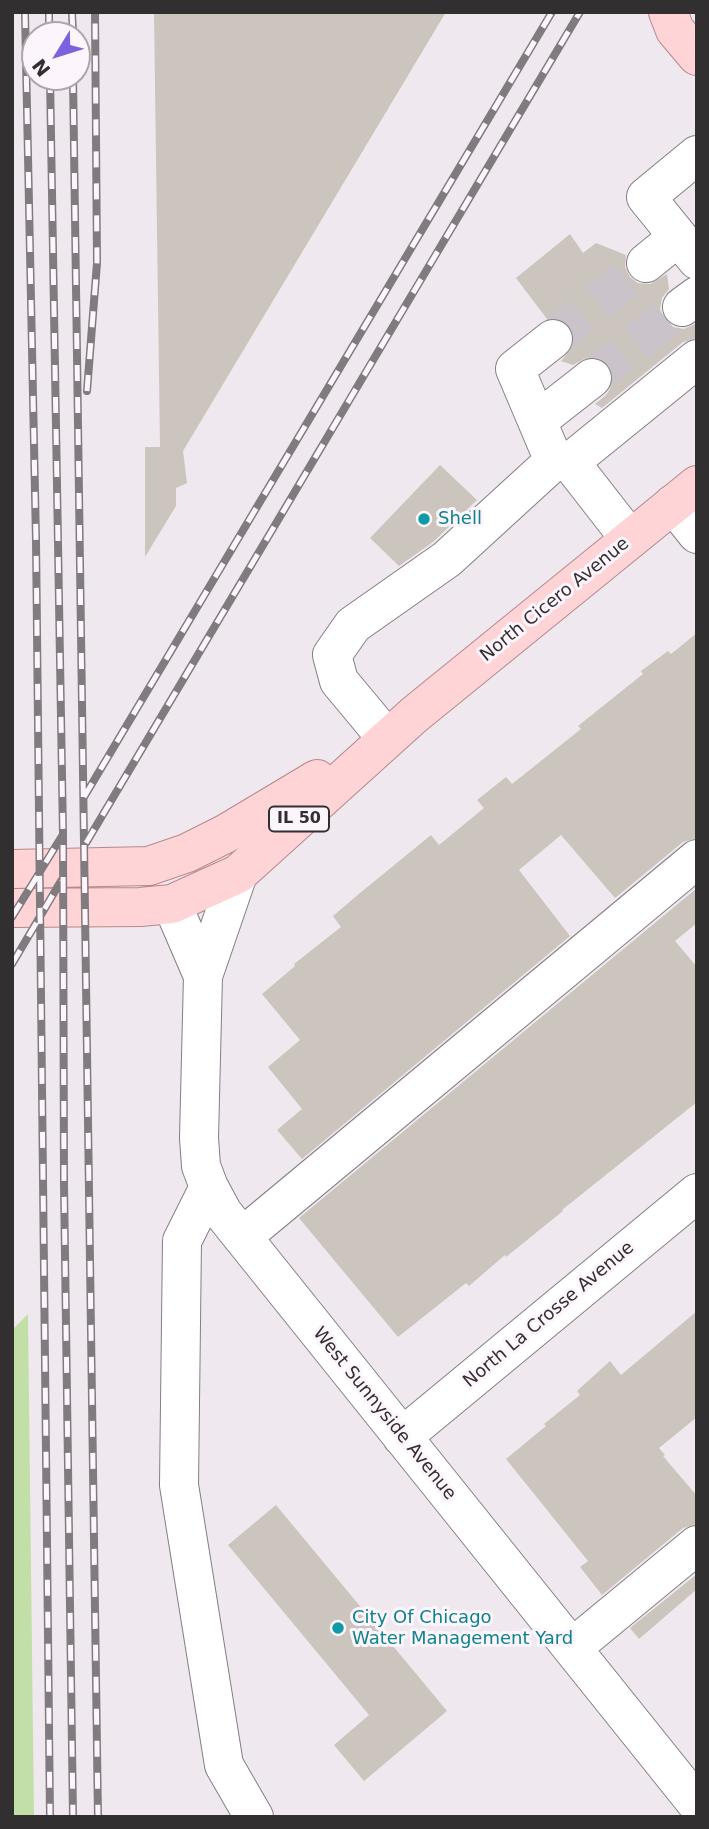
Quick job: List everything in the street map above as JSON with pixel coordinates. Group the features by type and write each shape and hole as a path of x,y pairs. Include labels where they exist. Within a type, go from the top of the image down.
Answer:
{"main road":[{"path":"640,12 646,18 680,33"},
{"name":"North Cicero Avenue","path":"12,908 140,907 172,904 238,874 399,725 685,495"},
{"name":"North Cicero Avenue","path":"12,869 149,866 174,858 225,834 281,802 399,725"}],"street":[{"path":"646,263 687,249 646,197 697,155"},
{"path":"553,339 515,369 537,421 562,462 630,539"},
{"path":"399,725 339,681 332,655 352,625 447,559 562,462 697,359"},
{"path":"537,421 592,378"},
{"path":"685,495 697,534"},
{"path":"242,1237 697,859"},
{"name":"West Sunnyside Avenue","path":"238,874 203,976 199,1138 201,1166 209,1187 223,1213 697,1804"},
{"name":"West Sunnyside Avenue","path":"172,904 192,956 203,976"},
{"path":"209,1187 182,1241 179,1485 224,1765 254,1817"},
{"name":"North La Crosse Avenue","path":"402,1437 697,1193"},
{"path":"572,1648 697,1545"}],"green space":[{"path":"28,1314 34,1817 12,1817 12,1330"}],"building":[{"path":"154,12 446,12 183,451 187,483 176,488 176,506 145,557 145,447 160,447"},
{"path":"570,234 583,253 596,243 626,255 625,267 630,277 638,283 650,284 667,274 669,289 662,298 660,309 664,319 673,327 684,329 697,323 697,338 683,342 602,408 595,404 612,386 614,376 610,365 601,358 590,356 573,365 561,361 573,346 571,326 560,318 547,319 516,278"},
{"name":"Shell","path":"440,465 477,500 433,542 399,566 370,538"},
{"path":"697,633 697,838 683,842 615,898 561,835 519,870 570,936 302,1159 277,1130 302,1109 268,1067 300,1040 262,994 295,966 294,964 341,927 333,916 360,893 431,835 439,845 484,808 477,800 506,777 512,784 581,729 578,726 643,674 641,671 668,651 671,654"},
{"path":"697,888 697,923 675,941 697,967 697,1102 506,1257 505,1255 469,1286 466,1283 398,1337 299,1218"},
{"path":"697,1311 697,1417 659,1448 697,1496 697,1524 683,1528 602,1595 580,1567 588,1561 506,1459 580,1395 577,1391 610,1361 621,1375"},
{"name":"City Of Chicago Water Management Yard","path":"276,1505 447,1711 364,1781 334,1745 369,1715 228,1545"},
{"path":"697,1574 697,1589 639,1639 630,1628"}],"tunnel":[{"path":"553,339 646,263"},
{"path":"592,378 682,307"}],"railway":[{"path":"25,12 36,540 50,1817"},
{"path":"49,12 49,21"},
{"path":"72,12 72,21"},
{"path":"87,391 97,263 95,12"},
{"path":"84,797 552,12"},
{"path":"86,843 580,12"},
{"path":"50,91 63,834 64,1185 73,1817"},
{"path":"73,91 98,1817"},
{"path":"12,917 62,836"},
{"path":"12,964 61,881"}],"place":[{"name":"Shell","path":"424,519"},
{"name":"City Of Chicago Water Management Yard","path":"338,1628"}]}
